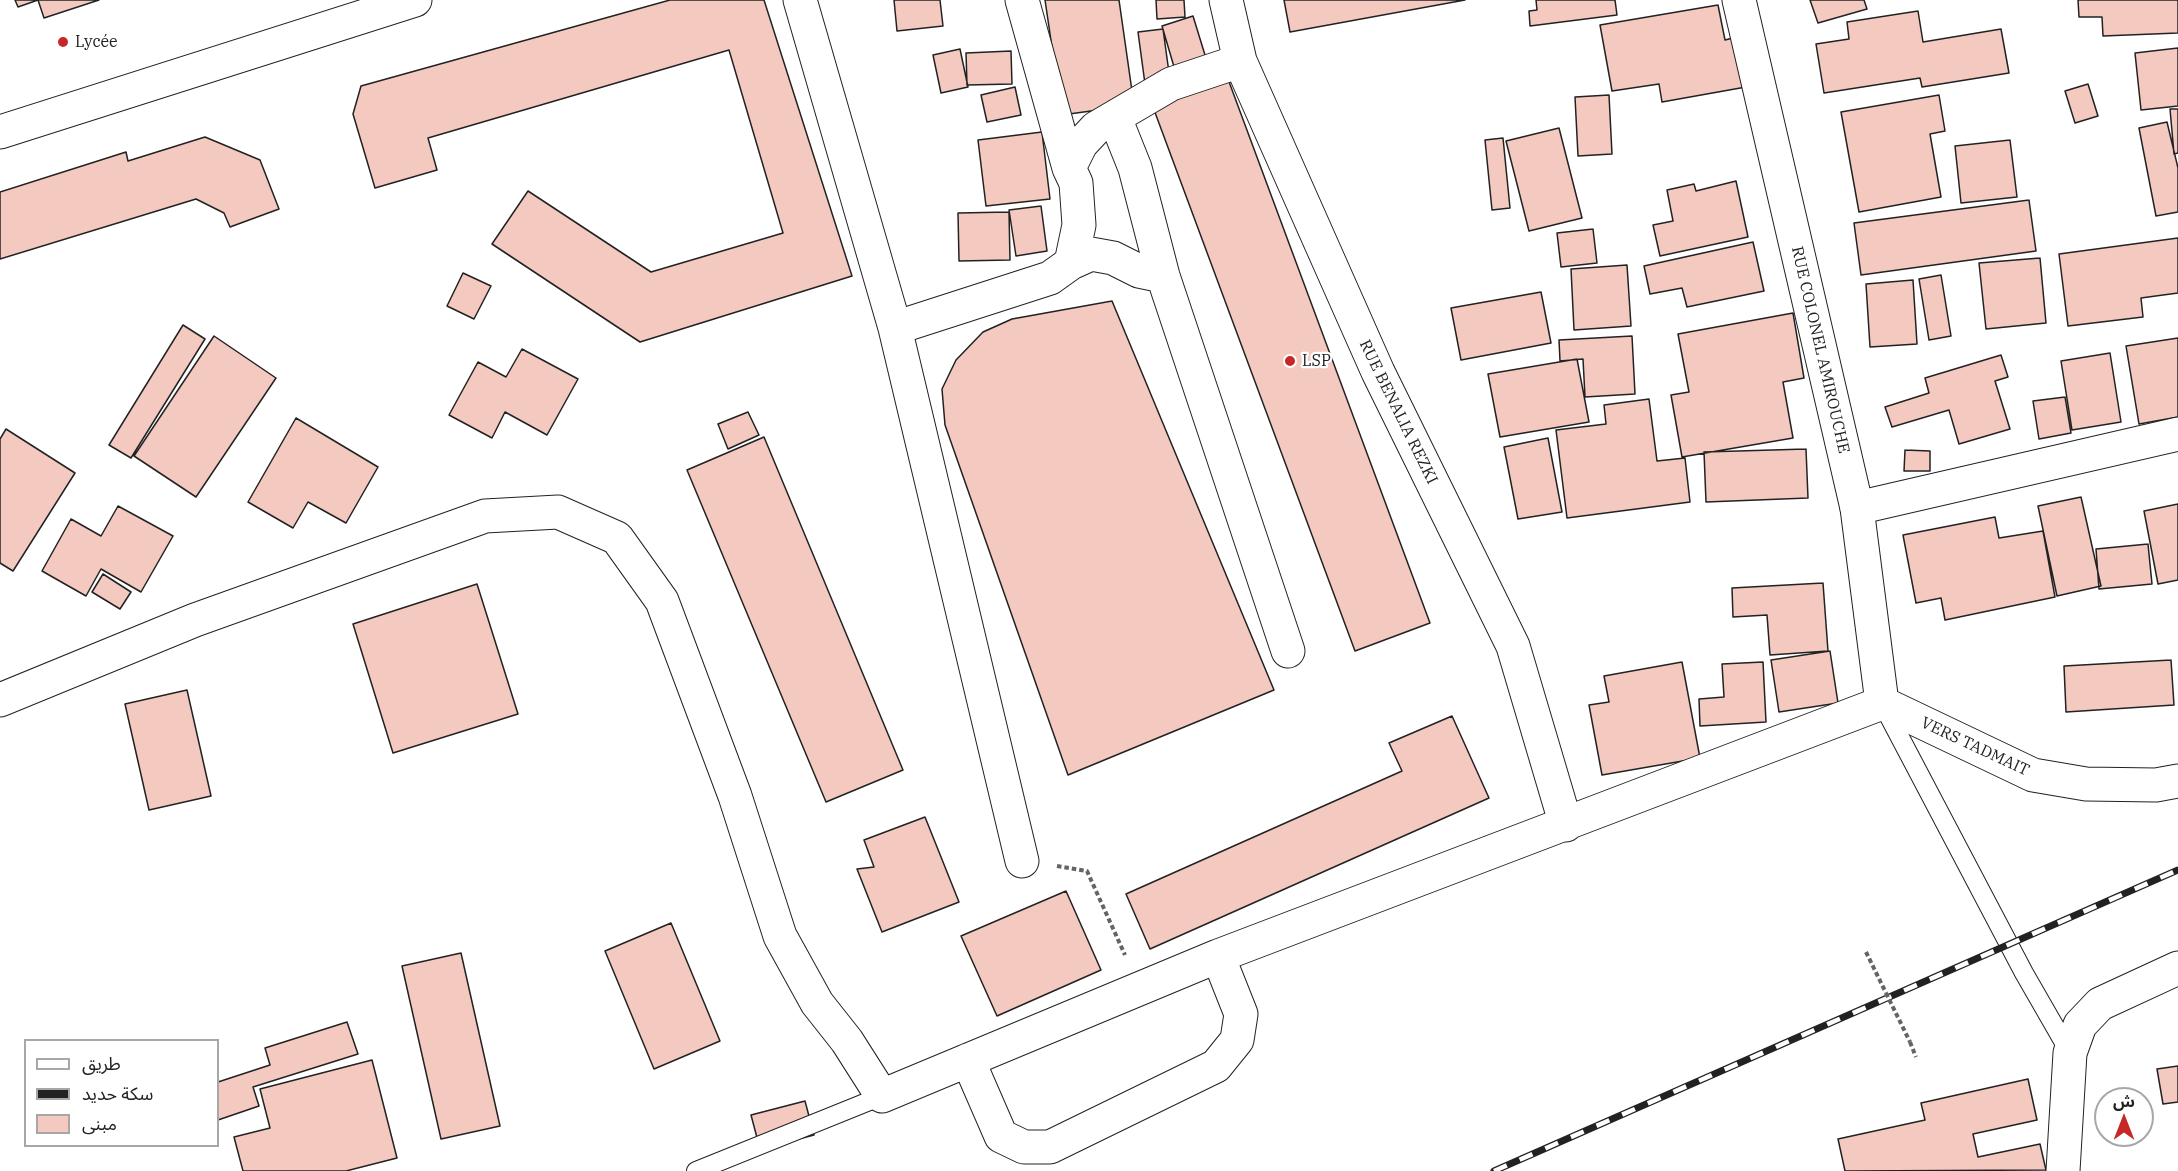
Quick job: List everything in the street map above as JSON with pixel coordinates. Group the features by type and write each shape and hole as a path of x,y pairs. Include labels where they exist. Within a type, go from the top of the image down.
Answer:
{"street":[{"path":"0,132 415,0"},
{"path":"800,0 895,328 1022,861"},
{"path":"1023,0 1069,168 1077,183 1079,225 1071,263"},
{"name":"RUE BENALIA REZKI","path":"1226,0 1240,61 1378,372 1513,646 1566,825"},
{"name":"RUE COLONEL AMIROUCHE","path":"1739,0 1857,508 1882,703"},
{"path":"1069,168 1081,144 1096,128 1170,84 1240,61"},
{"path":"1114,118 1135,168 1163,276 1288,651"},
{"path":"895,328 1050,278 1071,263 1091,254 1113,258 1139,271 1163,276"},
{"path":"1857,508 2178,434"},
{"path":"0,700 195,620 485,516 558,512 617,538 662,602 735,796 780,936 817,1003 847,1041 882,1096 1218,956 1882,703"},
{"name":"VERS TADMAIT","path":"1882,703 2033,775 2086,784 2156,785 2178,781"},
{"path":"968,1060 1002,1136 1024,1147 1050,1147 1216,1066 1237,1040 1241,1014 1218,956"},
{"path":"2063,1171 2070,1053 2080,1025 2100,1004 2178,968"}],"lane":[{"path":"1882,703 2024,973 2070,1053"},
{"path":"696,1171 882,1096"}],"path":[{"path":"1087,871 1140,988"},
{"path":"1866,952 1916,1057"}],"building":[{"path":"15,0 38,0 18,7"},
{"path":"38,0 99,0 44,18"},
{"path":"670,0 764,0 852,276 640,342 492,244 528,191 651,272 783,233 729,50 428,138 437,170 375,188 353,114 361,86"},
{"path":"894,0 940,0 943,26 897,31"},
{"path":"1045,0 1119,0 1134,105 1062,115"},
{"path":"1156,0 1184,0 1185,17 1157,19"},
{"path":"1284,0 1465,0 1290,32"},
{"path":"1536,0 1615,0 1617,15 1530,26 1529,11 1537,10"},
{"path":"1810,0 1864,0 1867,9 1818,23"},
{"path":"2078,0 2178,0 2178,33 2103,36 2102,17 2079,17"},
{"path":"1718,5 1725,40 1737,37 1746,87 1662,102 1659,84 1612,91 1600,25"},
{"path":"1918,11 1923,42 2001,29 2009,73 1922,87 1920,78 1824,93 1816,44 1849,39 1847,22"},
{"path":"1193,16 1209,68 1177,77 1162,26"},
{"path":"1163,29 1170,80 1145,84 1138,32"},
{"path":"2178,48 2178,106 2141,110 2135,53"},
{"path":"960,49 968,87 941,93 933,55"},
{"path":"1011,51 1012,84 967,85 966,53"},
{"name":"LSP","path":"1225,71 1430,623 1355,651 1150,99"},
{"path":"2088,84 2098,116 2075,123 2065,91"},
{"path":"1015,87 1021,115 987,122 981,95"},
{"path":"1609,95 1612,154 1578,156 1575,97"},
{"path":"1939,95 1945,131 1930,134 1941,197 1859,212 1841,112"},
{"path":"2170,109 2178,109 2178,153 2174,154"},
{"path":"2167,122 2178,168 2178,212 2156,216 2139,128"},
{"path":"1559,128 1582,218 1529,231 1506,141"},
{"path":"1042,132 1050,199 986,206 978,140"},
{"path":"205,137 260,160 279,209 230,227 224,213 196,199 0,259 0,192 126,152 128,161"},
{"path":"1503,138 1510,208 1492,210 1485,140"},
{"path":"2010,140 2017,197 1961,203 1955,146"},
{"path":"1736,181 1748,237 1660,256 1653,225 1673,221 1667,190 1694,184 1696,191"},
{"path":"2029,200 2036,251 1861,275 1854,223"},
{"path":"1041,206 1047,251 1016,256 1009,210"},
{"path":"1009,212 1010,260 959,261 958,213"},
{"path":"1593,229 1597,263 1561,267 1557,233"},
{"path":"2178,238 2178,293 2141,298 2143,317 2068,326 2059,254"},
{"path":"1753,242 1764,291 1687,307 1682,288 1650,294 1644,266"},
{"path":"2040,258 2046,323 1986,329 1979,263"},
{"path":"1627,265 1631,326 1574,330 1571,269"},
{"path":"463,273 491,286 474,319 447,306"},
{"path":"1941,275 1951,336 1929,340 1919,279"},
{"path":"1913,280 1917,344 1870,347 1866,284"},
{"path":"1541,292 1551,343 1461,360 1451,308"},
{"path":"1112,301 1274,690 1068,775 945,425 942,389 956,360 983,332 1012,319"},
{"path":"1793,313 1804,378 1783,382 1793,438 1682,457 1671,395 1689,392 1678,334"},
{"path":"183,325 205,339 131,458 109,445"},
{"path":"214,336 276,378 196,497 134,456"},
{"path":"1632,336 1635,394 1585,397 1583,359 1560,361 1559,340"},
{"path":"2178,338 2178,417 2139,424 2126,346"},
{"path":"522,349 578,379 547,435 505,412 492,438 449,415 478,362 506,377"},
{"path":"2110,353 2121,422 2072,430 2061,361"},
{"path":"2001,355 2008,377 1995,381 2010,429 1959,444 1949,410 1892,427 1885,407 1929,393 1925,378"},
{"path":"1577,359 1589,422 1500,437 1488,374"},
{"path":"2065,397 2071,433 2039,439 2033,401"},
{"path":"1649,399 1657,461 1685,458 1690,502 1567,518 1556,430 1606,424 1604,405"},
{"path":"748,412 759,435 728,449 718,424"},
{"path":"296,418 378,467 346,523 308,502 293,528 248,502"},
{"path":"6,429 75,473 13,571 0,563 0,439"},
{"path":"764,437 903,770 826,802 687,470"},
{"path":"1548,438 1562,512 1518,519 1504,447"},
{"path":"1806,449 1808,498 1706,502 1704,452"},
{"path":"1905,450 1930,451 1930,471 1904,471"},
{"path":"2081,497 2101,586 2057,596 2038,506"},
{"path":"2178,504 2178,580 2158,584 2144,511"},
{"path":"118,506 173,536 141,592 101,569 86,596 42,571 71,519 101,536"},
{"path":"1995,517 1999,538 2043,531 2055,597 1945,620 1941,598 1916,603 1903,535"},
{"path":"2148,544 2152,584 2099,589 2096,549"},
{"path":"103,574 131,592 120,609 92,592"},
{"path":"1823,583 1828,651 1770,655 1767,615 1733,617 1732,588"},
{"path":"477,584 518,714 393,753 353,624"},
{"path":"1830,651 1838,703 1779,712 1771,660"},
{"path":"2171,660 2174,705 2066,712 2064,666"},
{"path":"1682,662 1700,758 1602,775 1589,705 1609,702 1604,676"},
{"path":"1763,662 1766,722 1700,726 1699,699 1724,697 1722,664"},
{"path":"187,690 211,796 149,810 125,704"},
{"path":"1452,716 1489,798 1150,949 1126,894 1402,771 1389,743"},
{"path":"925,817 959,902 882,932 857,869 874,867 864,840"},
{"path":"1066,891 1101,970 997,1016 961,936"},
{"path":"671,923 720,1041 654,1069 605,951"},
{"path":"461,953 500,1126 441,1139 402,966"},
{"path":"347,1022 358,1054 253,1087 259,1106 219,1120 219,1082 270,1065 265,1048"},
{"path":"372,1060 397,1158 346,1171 243,1171 234,1137 270,1128 260,1089"},
{"path":"2178,1066 2178,1102 2163,1104 2157,1069"},
{"path":"2028,1079 2037,1120 1973,1134 1978,1157 2040,1144 2046,1170 1845,1171 1838,1139 1925,1120 1921,1103"},
{"path":"805,1101 814,1135 760,1149 751,1115"}],"railway":[{"path":"1494,1171 2178,870"}],"place":[{"name":"Lycée","path":"63,42"},
{"name":"LSP","path":"1290,361"}]}
